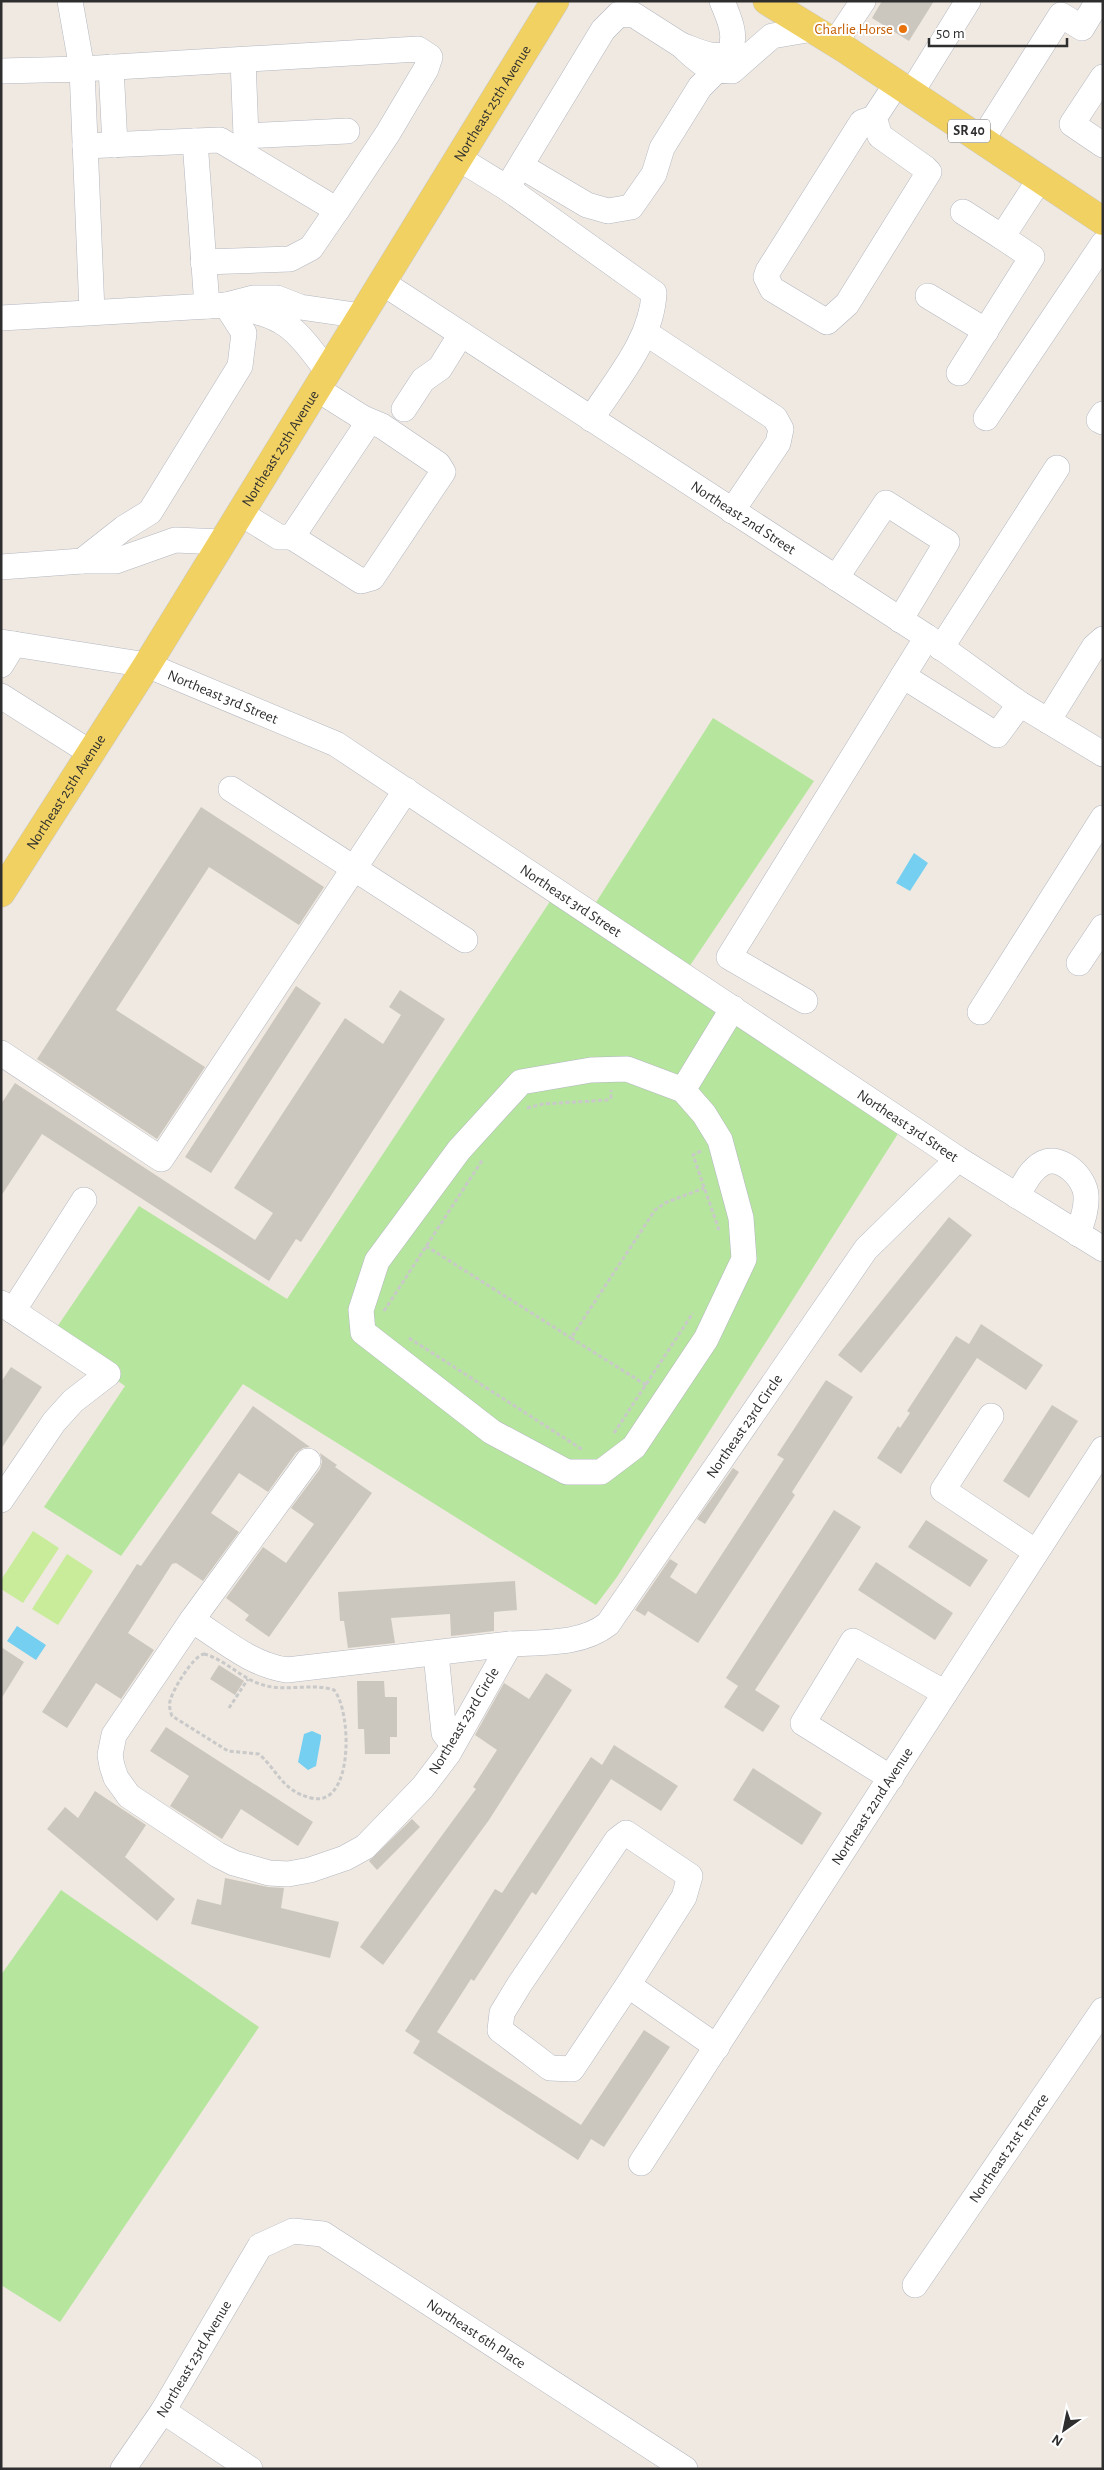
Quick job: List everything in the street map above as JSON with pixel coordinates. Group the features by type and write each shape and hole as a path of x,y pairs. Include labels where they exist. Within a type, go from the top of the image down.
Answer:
{"main road":[{"path":"530,41 531,1"},
{"name":"Northeast 25th Avenue","path":"1,893 147,665 555,1"},
{"name":"SR 40","path":"767,1 904,88 1103,220"}],"street":[{"path":"70,1 82,69 92,312"},
{"path":"681,45 709,55 721,56 730,52 734,42 733,30 722,1"},
{"path":"507,188 603,30 619,14 634,15 681,45 705,66 716,71 732,71 772,36 824,36 863,1"},
{"path":"874,118 880,136 929,172 847,304 827,322 772,289 766,277 768,271 862,122 874,118 904,88 968,1"},
{"path":"982,140 1061,15 1082,28 1098,1"},
{"path":"1,71 82,69 418,49 430,57 426,69 388,133 311,248 290,259 204,262"},
{"path":"241,143 243,60"},
{"path":"111,67 115,145"},
{"path":"522,166 586,205 608,211 631,207 654,174 666,140 700,87 716,71"},
{"path":"1103,77 1072,124 1103,145"},
{"path":"85,146 220,140 241,143 347,131"},
{"path":"82,560 124,528 150,512 240,366 244,333 217,305 204,262 195,141"},
{"path":"241,143 337,210"},
{"path":"458,158 507,188 654,293 654,311 646,333 591,418"},
{"path":"1002,237 1040,178"},
{"path":"959,373 1032,257 963,212"},
{"path":"986,418 1103,244"},
{"name":"Northeast 2nd Street","path":"383,283 934,642 1020,704 1103,754"},
{"path":"928,296 986,331"},
{"path":"1,318 217,305 253,298 277,298 300,307 362,316"},
{"path":"217,305 263,312 284,321 302,338 322,380 363,418 382,426 438,464 443,472 372,578 362,580 292,537 279,537 240,513"},
{"path":"646,333 774,418 780,429 778,442 732,511"},
{"path":"404,409 423,380 440,368 462,334"},
{"path":"1103,414 1099,420 1103,422"},
{"path":"292,537 364,429 363,418"},
{"path":"805,1001 729,957 903,676 934,642 1057,468"},
{"path":"836,578 886,503 947,542 900,620"},
{"path":"1,566 82,560 116,561 175,540 222,542"},
{"path":"1048,721 1094,647 1103,639"},
{"path":"1,665 8,643"},
{"name":"Northeast 3rd Street","path":"8,643 147,665 336,744 958,1159 1103,1249"},
{"path":"903,676 997,735 1020,704"},
{"path":"1,696 91,754"},
{"path":"231,789 355,867 465,940"},
{"path":"1,1053 161,1159 406,790"},
{"path":"980,1012 1103,818"},
{"path":"1079,963 1103,927"},
{"path":"683,1090 733,1008"},
{"path":"627,1069 683,1090 704,1114 720,1140 742,1218 744,1259 706,1339 634,1447 601,1472 567,1472 492,1432 362,1332 361,1310 377,1261 459,1150 521,1082 591,1070 627,1069"},
{"name":"Northeast 23rd Circle","path":"192,1620 249,1657 273,1668 287,1670 510,1644 573,1640 598,1631 608,1624 866,1249 958,1159"},
{"path":"1017,1196 1032,1171 1046,1162 1059,1163 1072,1170 1084,1185 1086,1195 1085,1209 1078,1234"},
{"path":"1,1500 57,1418 80,1395 108,1374 7,1307 84,1200"},
{"path":"991,1416 943,1490 1036,1552"},
{"name":"Northeast 22nd Avenue","path":"641,2164 1103,1449"},
{"name":"Northeast 23rd Circle","path":"308,1461 192,1620 114,1735 111,1761 116,1778 129,1796 218,1855 252,1869 288,1874 327,1866 364,1847 423,1787 453,1744 510,1644"},
{"path":"891,1778 803,1723 853,1641 945,1693"},
{"path":"436,1654 444,1733 453,1744"},
{"path":"626,1833 690,1876 684,1897 628,1986 572,2069 550,2068 500,2030 502,2014 519,1985 617,1840 626,1833"},
{"path":"628,1986 718,2047"},
{"name":"Northeast 21st Terrace","path":"915,2285 1103,2010"},
{"name":"Northeast 6th Place","path":"260,2246 293,2231 323,2234 685,2469"},
{"name":"Northeast 23rd Avenue","path":"123,2469 163,2412 260,2246"},
{"path":"163,2412 250,2469"}],"path":[{"path":"520,1111 543,1104 607,1100 611,1098 610,1086"},
{"path":"704,1149 693,1155 721,1234"},
{"path":"383,1313 487,1152"},
{"path":"571,1338 655,1210 665,1203 704,1188"},
{"path":"426,1246 646,1385"},
{"path":"614,1434 698,1305"},
{"path":"403,1335 608,1466"},
{"path":"199,1655 210,1656 248,1679 268,1686 282,1688 323,1687 334,1690 338,1694 344,1712 346,1746 341,1774 331,1794 319,1799 293,1790 283,1783 259,1754 228,1751 172,1716 169,1706 172,1696 199,1655"},
{"path":"229,1708 253,1672"}],"green space":[{"path":"713,718 814,781 689,967 595,904"},
{"path":"551,900 899,1132 617,1577 596,1605 243,1384 121,1556 44,1507 125,1386 115,1379 121,1370 57,1327 139,1206 287,1299"},
{"path":"33,1531 59,1548 23,1603 1,1589 1,1580"},
{"path":"67,1554 93,1571 58,1625 32,1609"},
{"path":"61,1890 259,2027 60,2322 1,2285 1,1975"}],"water":[{"path":"914,853 928,863 910,891 896,883"},
{"path":"17,1626 46,1645 36,1660 7,1641"},
{"path":"312,1731 321,1735 321,1738 316,1766 308,1770 298,1762 304,1734"}],"building":[{"name":"Charlie Horse","path":"882,1 934,1 909,41 872,18"},
{"path":"201,807 324,887 299,925 209,867 116,1010 205,1067 157,1139 37,1059"},
{"path":"296,986 321,1003 211,1173 185,1157"},
{"path":"400,990 445,1019 301,1242 296,1239 269,1281 42,1134 1,1196 1,1104 15,1083 255,1240 273,1213 234,1188 345,1018 383,1044 401,1015 389,1007"},
{"path":"949,1217 972,1235 861,1373 838,1355"},
{"path":"981,1324 1043,1365 1026,1390 977,1358 901,1474 877,1458 898,1426 900,1428 910,1413 907,1411 956,1336 969,1344"},
{"path":"11,1367 42,1387 1,1449 1,1382"},
{"path":"826,1380 853,1397 792,1492 795,1495 698,1643 648,1611 645,1616 635,1610 670,1559 678,1564 670,1577 696,1594 784,1459 777,1455"},
{"path":"1052,1405 1078,1421 1029,1498 1003,1481"},
{"path":"253,1406 310,1447 303,1448 296,1453 268,1492 239,1473 211,1513 239,1532 203,1581 176,1563 172,1564 128,1633 154,1650 121,1699 96,1683 67,1728 42,1712 137,1564 141,1566"},
{"path":"320,1453 337,1465 335,1467 372,1493 269,1637 245,1620 249,1615 226,1598 263,1547 286,1563 314,1524 291,1508 320,1469 322,1462"},
{"path":"733,1468 739,1472 705,1524 697,1519"},
{"path":"834,1510 861,1527 755,1690 780,1706 763,1732 724,1707 738,1686 726,1678"},
{"path":"926,1520 988,1560 970,1587 908,1547"},
{"path":"876,1562 953,1613 935,1640 858,1590"},
{"path":"515,1581 517,1610 494,1612 494,1631 451,1636 450,1614 391,1618 395,1643 348,1648 344,1621 340,1621 338,1592"},
{"path":"1,1647 24,1662 1,1699"},
{"path":"219,1665 244,1681 235,1695 210,1679"},
{"path":"546,1673 572,1690 489,1820 383,1965 360,1947 476,1789 473,1787 497,1750 475,1735 504,1683 529,1699"},
{"path":"357,1681 384,1681 385,1697 397,1697 397,1737 390,1737 390,1754 365,1754 364,1729 358,1729"},
{"path":"166,1727 313,1822 298,1846 241,1809 222,1839 170,1806 189,1776 150,1751"},
{"path":"614,1745 678,1786 661,1811 611,1779 536,1895 532,1892 474,1981 471,1979 437,2032 581,2125 644,2030 670,2047 604,2147 591,2139 578,2160 413,2053 420,2041 405,2031 495,1889 502,1893 591,1757 602,1765"},
{"path":"753,1768 822,1813 802,1845 733,1800"},
{"path":"95,1791 146,1825 125,1857 175,1899 157,1921 47,1829 65,1807 78,1818"},
{"path":"412,1819 420,1827 377,1870 369,1861"},
{"path":"225,1878 268,1887 284,1888 281,1908 339,1922 330,1958 191,1924 197,1899 221,1905"}],"place":[{"name":"Charlie Horse","path":"903,29"}]}
